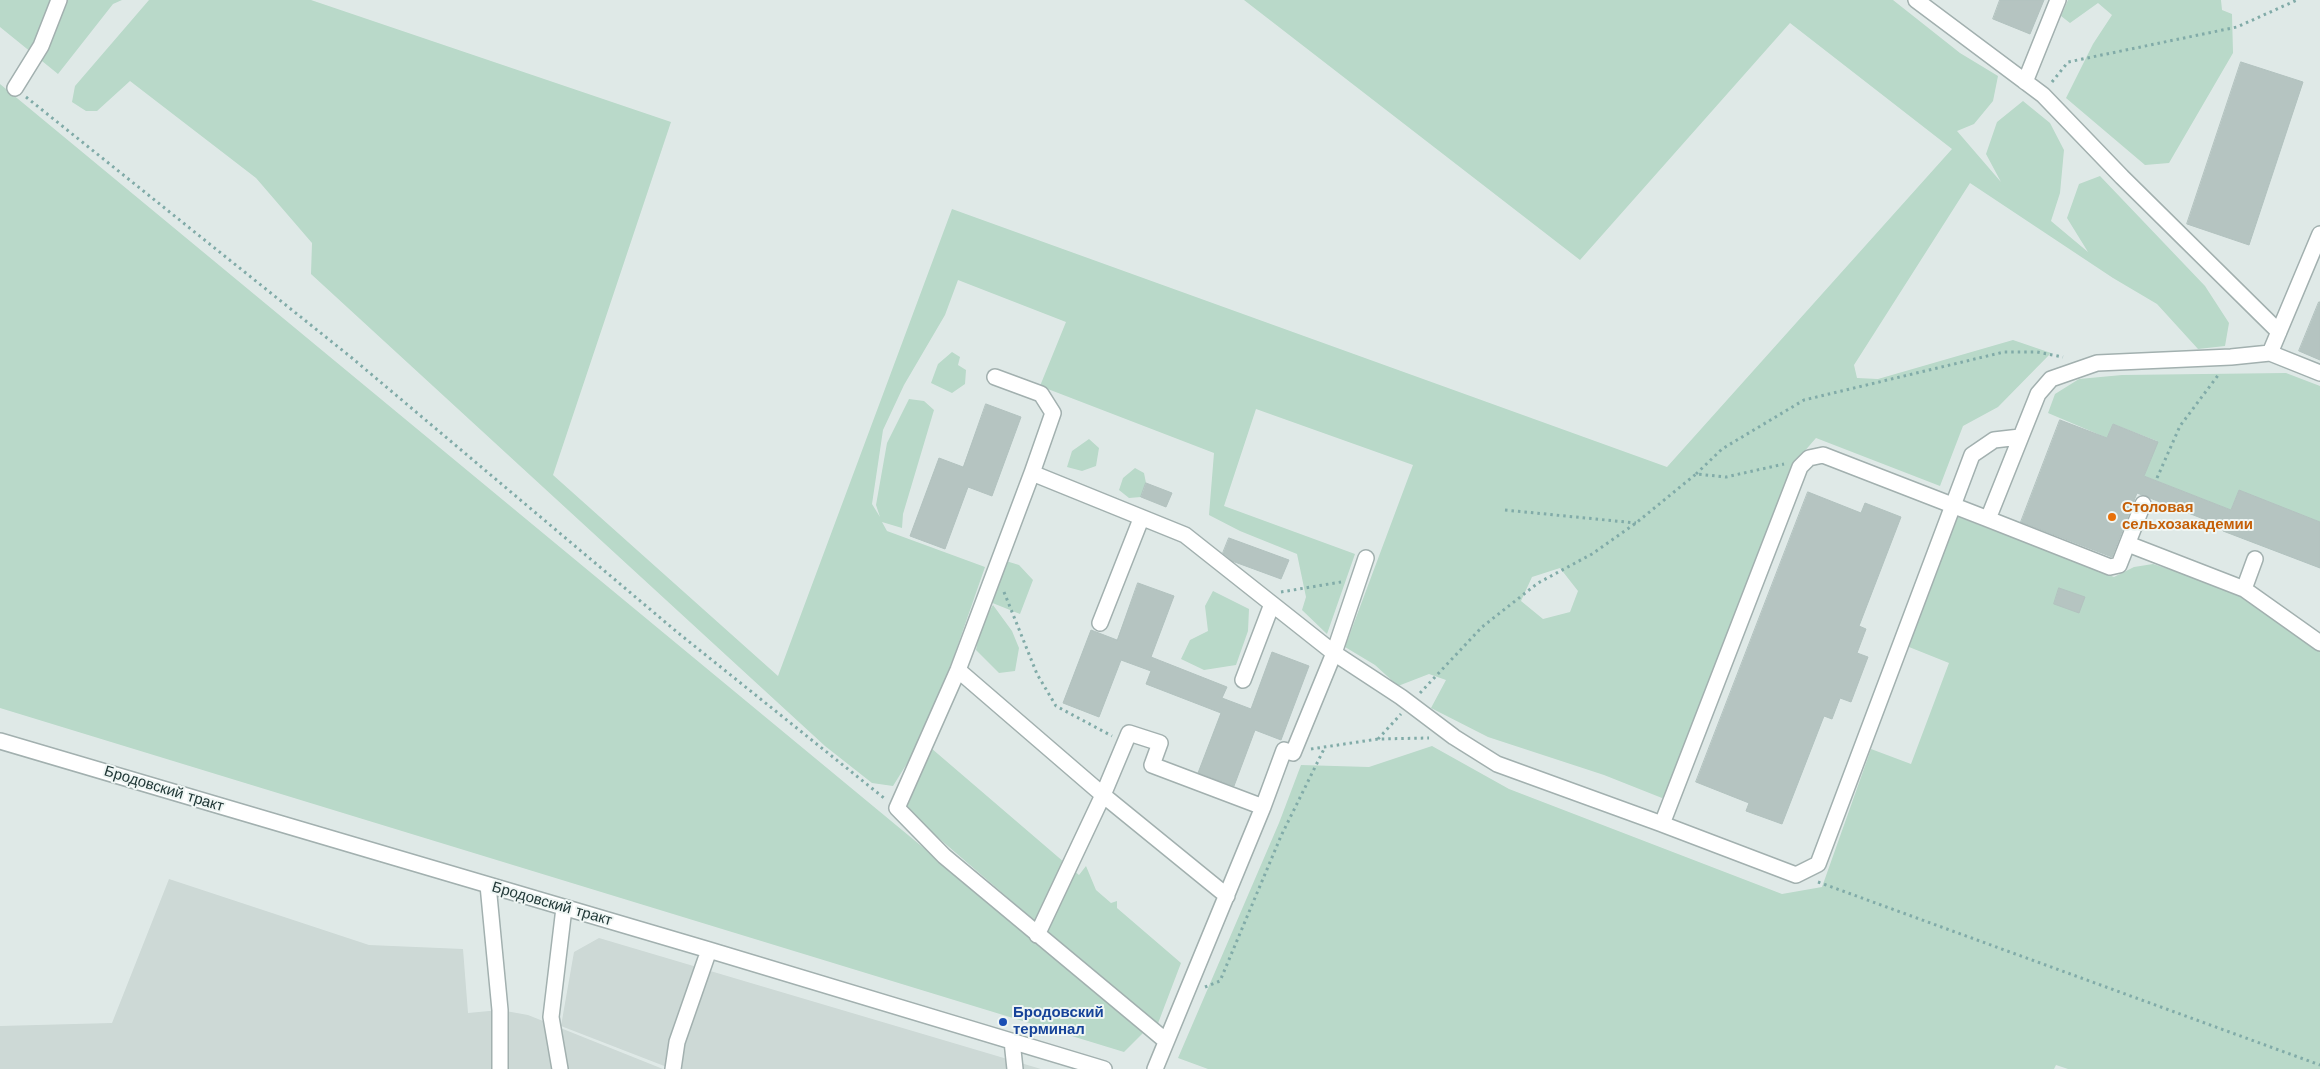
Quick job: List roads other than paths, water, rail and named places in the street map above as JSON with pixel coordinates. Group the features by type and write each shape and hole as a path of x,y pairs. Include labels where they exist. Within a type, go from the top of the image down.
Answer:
{"street":[{"path":"15,88 41,46 59,0"},
{"path":"1916,0 2043,95 2122,177 2279,332"},
{"path":"2025,82 2058,0"},
{"path":"2270,353 2316,254 2320,234"},
{"path":"1988,519 2038,394 2051,379 2096,363 2231,357 2270,353 2320,373"},
{"path":"995,377 1041,394 1052,413 1032,473 958,670 897,808 944,856 1166,1041"},
{"path":"1032,473 1141,519 1185,535 1334,653 1411,704 1454,737 1497,764 1796,875 1818,864 1972,455 1994,440 2020,436"},
{"path":"1662,824 1800,467 1809,458 1823,455 2110,567 2120,565 2143,504"},
{"path":"1100,623 1141,519"},
{"path":"2128,544 2244,589 2320,643"},
{"path":"1155,1069 1263,807 1284,750 1293,752 1334,653 1366,558"},
{"path":"2244,589 2255,560"},
{"path":"1243,680 1266,599"},
{"path":"958,670 1103,795 1227,896"},
{"path":"1037,935 1103,795 1129,733 1160,743 1152,765 1263,807"},
{"name":"Бродовский тракт","path":"0,741 1012,1040 1104,1069"},
{"path":"488,885 500,1010 500,1069"},
{"path":"560,1069 551,1017 564,908"},
{"path":"674,1069 677,1042 709,950"},
{"path":"1012,1040 1015,1069"}],"place":[{"name":"Столовая сельхозакадемии","path":"2112,517"},
{"name":"Бродовский терминал","path":"1003,1022"}]}
